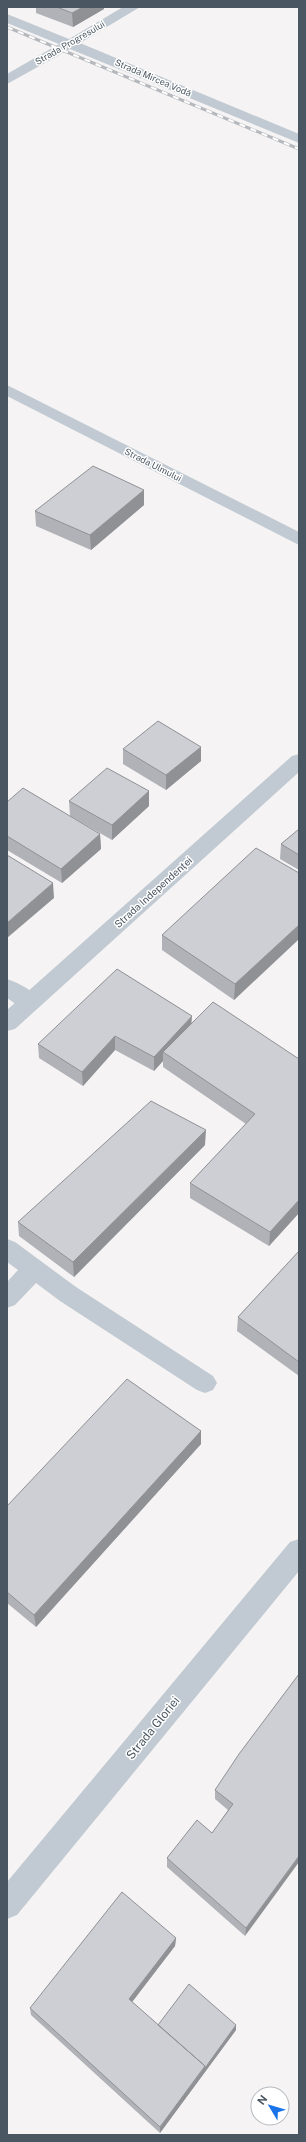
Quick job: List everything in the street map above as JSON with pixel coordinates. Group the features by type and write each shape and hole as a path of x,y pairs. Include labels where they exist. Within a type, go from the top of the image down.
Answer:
{"street":[{"name":"Strada Progresului","path":"7,80 133,7"},
{"name":"Strada Mircea Vodă","path":"7,18 299,139"},
{"name":"Strada Ulmului","path":"7,390 299,539"},
{"name":"Strada Independenței","path":"7,1023 299,761"},
{"path":"7,987 30,1002"},
{"name":"Strada Gloriei","path":"7,1906 299,1550"}],"lane":[{"path":"7,1249 68,1294 205,1383"},
{"path":"7,1298 34,1269"}],"building":[{"path":"57,7 83,7 72,13"},
{"path":"93,466 144,490 90,535 35,511"},
{"path":"158,721 201,747 166,775 123,749"},
{"path":"107,768 149,791 112,825 69,801"},
{"path":"23,788 100,834 61,869 7,836 7,802"},
{"path":"299,829 299,855 281,844"},
{"path":"256,848 299,873 299,925 235,984 162,935"},
{"path":"7,855 53,883 7,923"},
{"path":"117,969 192,1016 154,1057 115,1036 82,1072 38,1044"},
{"path":"213,1002 299,1059 299,1200 270,1232 190,1183 255,1114 163,1052"},
{"path":"151,1101 206,1130 73,1262 18,1222"},
{"path":"299,1251 299,1362 238,1317"},
{"path":"127,1379 201,1431 34,1615 7,1592 7,1506"},
{"path":"299,1674 299,1856 246,1928 167,1858 197,1820 212,1833 233,1804 215,1790 239,1754"},
{"path":"122,1892 176,1938 129,1999 205,2066 160,2127 30,2008"},
{"path":"189,1984 236,2025 205,2068 205,2066 158,2025"}],"railway":[{"path":"7,27 299,149"}]}
